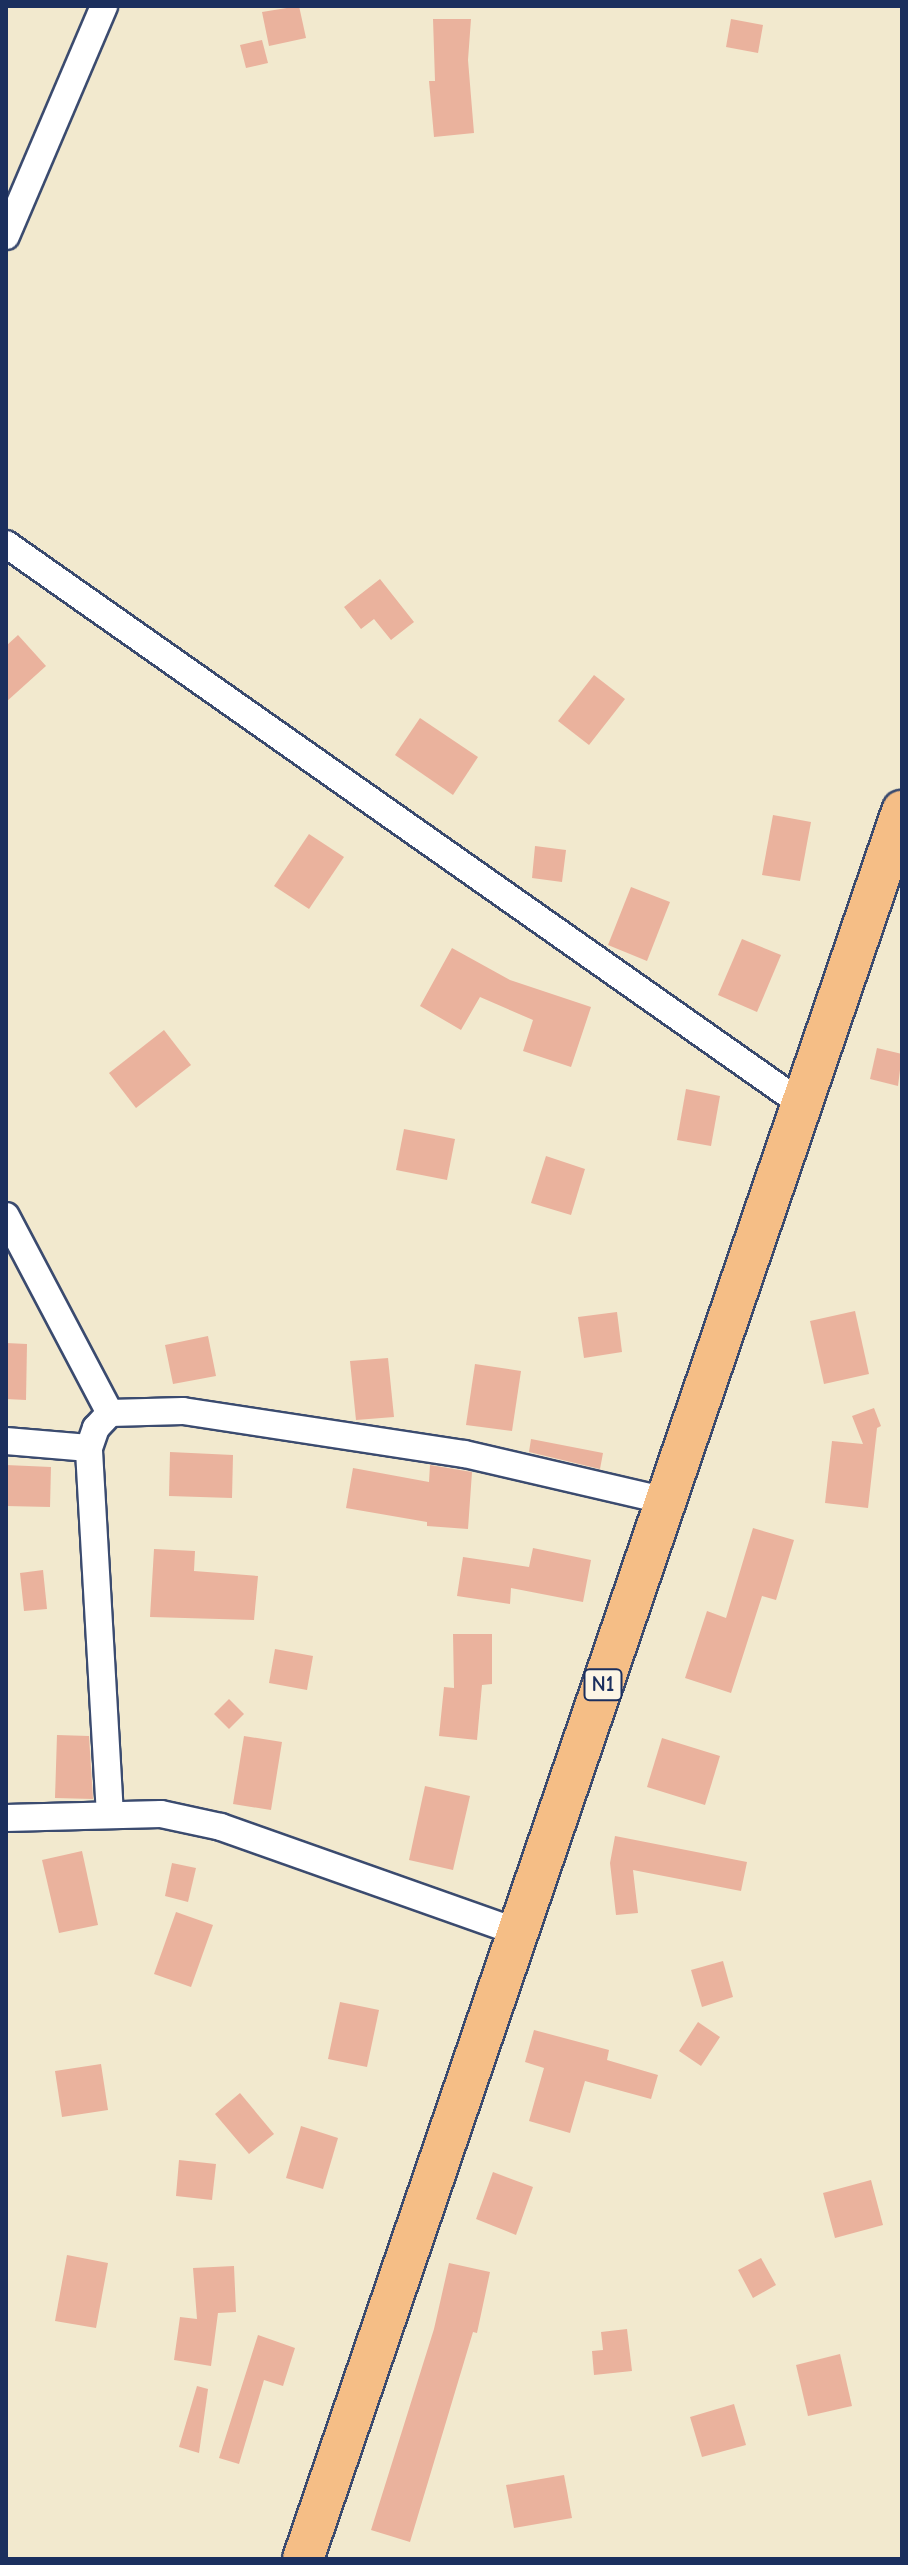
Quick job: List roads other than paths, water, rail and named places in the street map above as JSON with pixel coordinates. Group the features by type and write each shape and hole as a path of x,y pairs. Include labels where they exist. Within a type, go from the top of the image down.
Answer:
{"main road":[{"name":"N1","path":"303,2559 902,811"}],"street":[{"path":"6,236 104,6"},
{"path":"6,544 802,1104"},
{"path":"6,1216 110,1413"},
{"path":"110,1815 89,1448 96,1428 110,1413 183,1411 465,1454 667,1501"},
{"path":"6,1441 89,1448"},
{"path":"6,1818 161,1814 221,1827 518,1932"}]}
